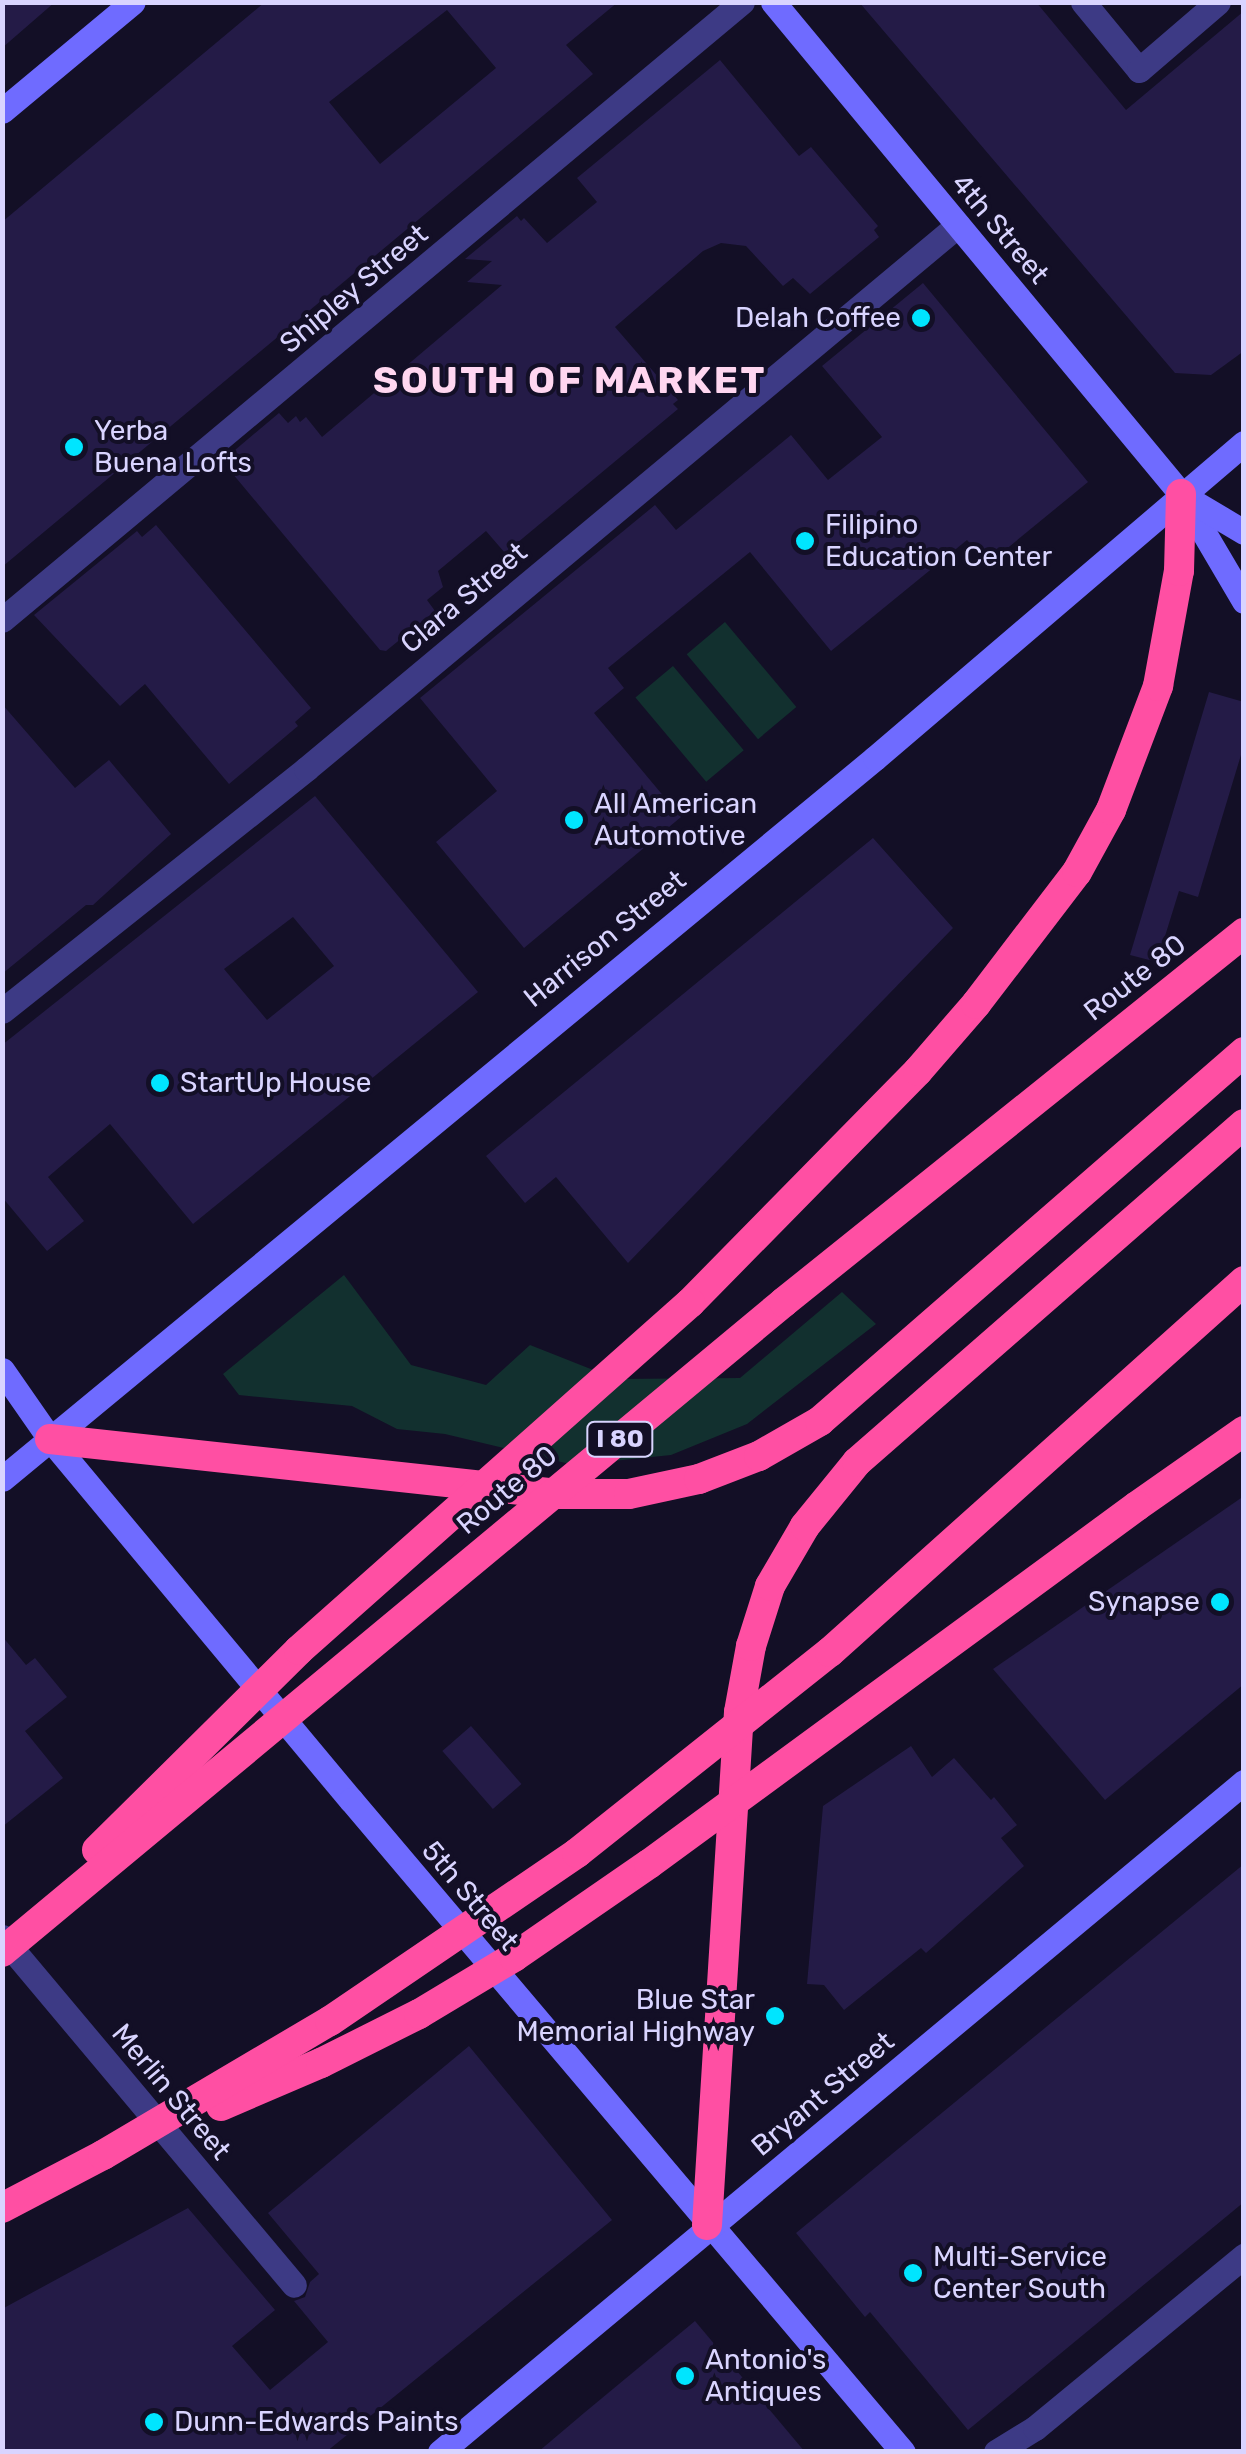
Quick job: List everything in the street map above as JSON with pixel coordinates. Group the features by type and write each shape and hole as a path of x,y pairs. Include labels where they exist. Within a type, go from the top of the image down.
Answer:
{"highway":[{"path":"2,1941 299,1650 690,1303 784,1212 918,1071 1032,934 1077,872 1137,748 1158,686 1179,571 1181,494"},
{"name":"Route 80","path":"2,1952 784,1302 1244,934"},
{"path":"50,1439 558,1494 629,1494 722,1470 759,1456 820,1421 1244,1052"},
{"path":"707,2225 739,1712 751,1646 766,1600 805,1526 857,1462 1000,1333 1244,1124"},
{"path":"2,2208 102,2155 330,2021 577,1853 830,1652 1244,1281"},
{"path":"102,2155 322,2064 419,2014 514,1957 650,1864 1244,1430"}],"main road":[{"path":"2,111 133,2"},
{"name":"4th Street","path":"773,2 1181,494 1244,601"},
{"name":"Harrison Street","path":"2,1479 874,758 1244,443"},
{"name":"4th Street","path":"1181,494 1244,532"},
{"name":"5th Street","path":"2,1370 50,1439 894,2448"},
{"name":"Bryant Street","path":"440,2452 707,2225 782,2168 1244,1782"}],"street":[{"name":"Shipley Street","path":"2,620 742,2"},
{"path":"1083,2 1140,70 1218,2"},
{"name":"Clara Street","path":"2,1011 306,769 958,225"},
{"name":"Merlin Street","path":"2,1941 294,2285"},
{"path":"996,2452 1034,2428 1244,2256"}],"green space":[{"path":"725,622 796,707 758,739 687,654"},
{"path":"673,666 744,750 706,782 635,697"},
{"path":"344,1275 411,1365 486,1385 530,1345 616,1379 740,1378 842,1292 876,1324 747,1424 671,1455 574,1465 445,1434 397,1429 352,1406 239,1395 223,1374"}],"building":[{"path":"2,2 55,2 2,48"},
{"path":"265,2 618,2 566,45 593,74 2,567 2,222","holes":["447,10 496,68 380,164 329,102"]},
{"path":"859,2 1036,2 1126,110 1244,11 1244,351 1211,375 1175,373"},
{"path":"720,60 799,156 811,147 878,226 874,230 879,237 810,294 793,278 783,286 746,246 721,243 703,251 615,327 678,400 673,404 678,409 505,553 486,531 438,571 443,587 427,600 435,611 386,651 380,650 222,461 279,413 288,423 296,416 300,422 306,417 322,437 502,285 467,282 492,261 465,259 517,216 521,221 524,218 547,243 597,202 577,178"},
{"path":"923,283 1088,482 988,564 967,540 831,651 750,552 608,668 624,688 594,713 681,817 524,948 436,842 497,791 420,698 655,505 676,530 791,435 828,480 882,437 822,366"},
{"path":"156,525 311,708 295,722 298,726 229,784 145,684 120,706 34,615 137,531 142,537"},
{"path":"1209,692 1244,702 1244,745 1198,897 1179,891 1157,962 1130,955"},
{"path":"2,704 75,788 109,760 171,834 93,905 86,905 2,974"},
{"path":"315,796 478,992 193,1224 110,1124 48,1177 84,1221 47,1251 2,1197 2,1045","holes":["293,917 334,966 267,1020 224,969"]},
{"path":"873,838 953,928 628,1263 556,1177 525,1203 486,1156"},
{"path":"1244,1496 1244,1684 1105,1800 993,1669"},
{"path":"2,1636 26,1665 35,1658 67,1697 25,1731 63,1778 2,1827"},
{"path":"471,1726 522,1784 493,1809 442,1751"},
{"path":"911,1746 932,1777 954,1758 991,1800 994,1797 1017,1825 1001,1838 1024,1866 926,1953 921,1948 844,2010 824,1985 807,1984 823,1806"},
{"path":"1244,1864 1244,2202 968,2430 870,2312 865,2317 796,2233"},
{"path":"469,2046 612,2220 326,2452 2,2452 2,2309 188,2208 275,2310 232,2346 270,2390 328,2342 294,2301 305,2297 310,2282 319,2274 268,2213"},
{"name":"Antonio's Antiques","path":"695,2321 805,2452 538,2452 584,2413"}],"place":[{"name":"Delah Coffee","path":"921,318"},
{"name":"Yerba Buena Lofts","path":"74,447"},
{"name":"Filipino Education Center","path":"805,541"},
{"name":"All American Automotive","path":"574,820"},
{"name":"StartUp House","path":"160,1083"},
{"name":"Synapse","path":"1220,1602"},
{"name":"Blue Star Memorial Highway","path":"775,2016"},
{"name":"Multi-Service Center South","path":"913,2273"},
{"name":"Antonio's Antiques","path":"685,2376"},
{"name":"Dunn-Edwards Paints","path":"154,2422"}],"district":[{"name":"SOUTH OF MARKET","path":"570,381"}]}
